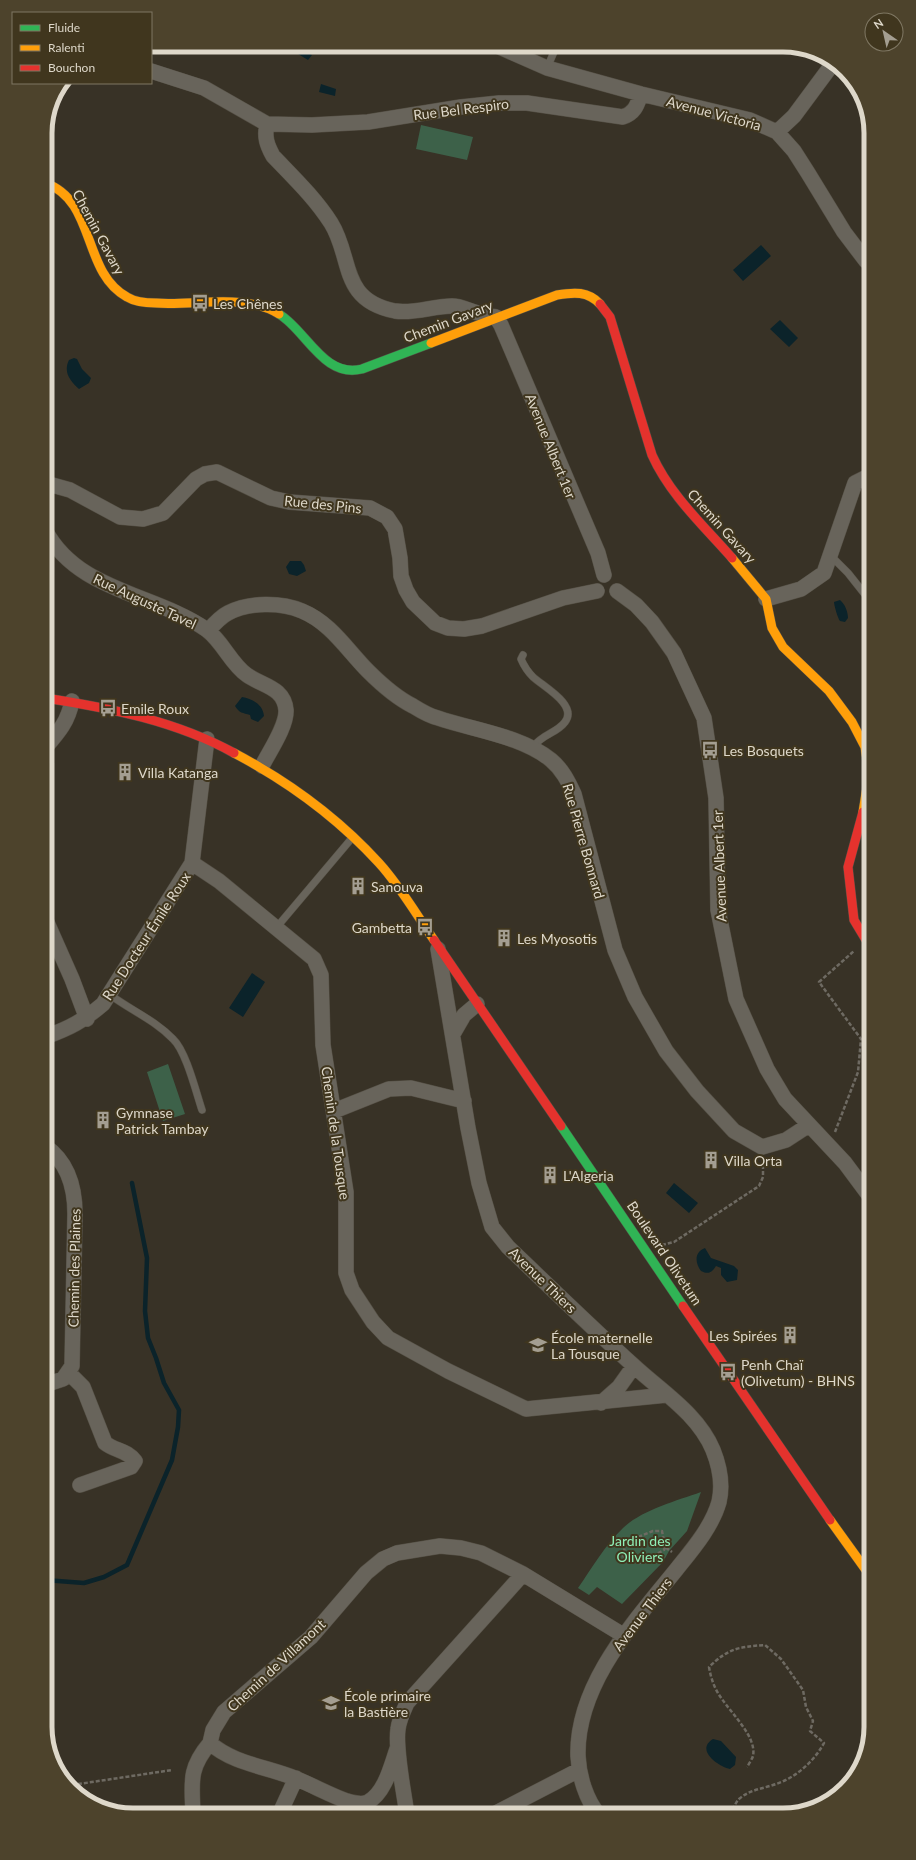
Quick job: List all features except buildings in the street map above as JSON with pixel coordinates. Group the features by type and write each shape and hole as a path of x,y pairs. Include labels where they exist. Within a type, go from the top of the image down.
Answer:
{"street":[{"name":"Avenue Victoria","path":"511,52 547,68 640,94 750,120 777,132 794,151 844,232 864,258"},
{"path":"777,132 794,116 830,67"},
{"path":"152,71 204,88 267,124 265,135 268,147 273,156 320,206 332,225 346,267 353,283 360,293 379,306 396,311 453,306 496,317"},
{"name":"Rue Bel Respiro","path":"267,124 312,125 368,122 461,107 499,103 527,103 623,117 630,114 636,108 640,94"},
{"name":"Chemin Gavary","path":"52,186 63,192 78,215 100,266 114,289 132,301 174,304 252,304 273,309 288,319 326,361 338,368 357,370 496,317 568,292 586,293 602,304 610,317 652,455 660,473 677,497 751,579 766,599"},
{"name":"Avenue Albert 1er","path":"496,317 504,331 598,553 604,575"},
{"name":"Rue des Pins","path":"52,485 70,490 120,516 143,519 163,512 196,479 205,474 217,472 271,498 289,502 370,508 387,517 395,529 400,558 401,576 406,590 413,602 435,623 448,628 464,629 482,626 563,598 597,591"},
{"path":"864,479 856,483 824,573 801,590 766,599 772,628 783,647 829,691 852,722 864,745"},
{"name":"Rue Auguste Tavel","path":"52,541 65,557 88,575 118,590 178,614 208,631 248,676 275,690 283,701 286,710 285,721 262,766"},
{"path":"604,575 611,576 616,580 617,591 608,597 600,595 597,591 596,582 604,575"},
{"name":"Avenue Albert 1er","path":"617,591 636,605 652,622 674,653 704,718 716,798 718,910 736,999 767,1069 785,1099 845,1162 864,1188"},
{"name":"Rue Pierre Bonnard","path":"208,631 218,620 228,613 240,608 261,605 283,606 302,611 321,621 332,630 368,671 388,689 411,706 436,718 532,748 550,760 565,776 574,794 615,950 635,997 666,1050 697,1091 734,1131 762,1147"},
{"name":"Boulevard Olivetum","path":"52,699 72,701 136,715 207,739 262,766 308,798 353,836 379,863 437,944 784,1454 864,1567"},
{"path":"52,740 63,728 70,714 72,701"},
{"name":"Rue Docteur Émile Roux","path":"52,935 86,1019 103,1004 192,863 207,739"},
{"path":"864,806 848,867 854,920 864,937"},
{"name":"Chemin de la Tousque","path":"192,863 219,881 314,959 321,975 323,1044 346,1192 346,1273 352,1290 373,1322 388,1338 442,1368 526,1409 601,1403 668,1395"},
{"name":"Avenue Thiers","path":"437,944 468,1128 486,1209 492,1226 499,1237 634,1366 668,1395 696,1422 710,1444 719,1470 721,1482 719,1500 714,1516 694,1547 623,1635 605,1665 582,1717 578,1739 579,1770 585,1790 595,1808"},
{"path":"453,1034 464,1015 477,1004"},
{"path":"52,1035 68,1029 86,1019"},
{"path":"334,1111 389,1089 411,1088 464,1101"},
{"path":"762,1147 786,1140 809,1125"},
{"name":"Chemin des Plaines","path":"52,1151 64,1164 71,1181 75,1199 72,1366 68,1372"},
{"path":"601,1403 620,1387 634,1366"},
{"path":"52,1383 63,1379 68,1372 83,1387 105,1443 112,1448 130,1454 135,1460 131,1467 80,1485"},
{"name":"Chemin de Villamont","path":"210,1743 212,1730 224,1712 311,1637 366,1573 383,1559 397,1553 414,1549 440,1546 481,1552 523,1574 623,1635"},
{"path":"406,1808 398,1747 398,1730 401,1715 407,1703 523,1574"},
{"path":"193,1808 193,1768 200,1754 210,1743 232,1757 296,1778 347,1801 358,1804 367,1802 382,1788 398,1747"},
{"path":"506,1808 579,1770"},
{"path":"282,1808 296,1778"}],"lane":[{"path":"547,68 554,52"},
{"path":"831,556 848,573 864,593"},
{"path":"523,655 521,659 532,676 564,703 569,712 567,721 560,728 538,739 532,748"},
{"path":"276,928 353,836"},
{"path":"109,994 152,1022 174,1039 182,1051 202,1110"}],"path":[{"path":"830,1146 858,1072 861,1039 819,982 845,958"},
{"path":"658,1246 674,1242 759,1186 763,1177 762,1147"},
{"path":"653,1531 662,1531 665,1548 640,1563 626,1561 623,1555 626,1542 653,1531"},
{"path":"665,1548 674,1553"},
{"path":"734,1808 738,1800 748,1792 775,1785 798,1773 819,1753 824,1743 810,1731 813,1721 806,1707 803,1690 781,1659 765,1645 744,1646 729,1650 709,1667 711,1677 722,1700 744,1727 750,1741 753,1755 747,1767"},
{"path":"76,1784 172,1770"}],"green space":[{"path":"421,125 473,137 467,160 416,149"},
{"path":"168,1064 185,1114 163,1121 147,1072"},
{"name":"Jardin des Oliviers","path":"701,1492 687,1531 669,1551 663,1562 622,1604 597,1587 589,1595 578,1588 610,1542 623,1528 649,1511"}],"water":[{"path":"295,52 308,52 312,55 308,60"},
{"path":"321,84 336,89 335,96 319,92"},
{"path":"761,245 771,256 743,281 733,270"},
{"path":"780,320 798,338 789,347 770,329"},
{"path":"74,358 77,359 82,369 91,378 89,383 79,389 70,379 67,372 67,364 69,360"},
{"path":"290,561 301,561 306,571 297,576 289,574 286,567"},
{"path":"840,600 845,606 847,613 848,618 845,622 839,620 834,602"},
{"path":"242,697 250,699 262,708 264,716 258,722 251,719 250,715 243,713 235,706"},
{"path":"252,973 265,982 243,1017 229,1008"},
{"path":"674,1183 698,1203 689,1213 666,1193"},
{"path":"705,1248 711,1258 734,1266 738,1270 737,1280 727,1282 721,1275 721,1268 716,1266 710,1272 706,1273 701,1271 697,1261 697,1255"},
{"path":"713,1739 721,1741 736,1757 735,1765 730,1769 720,1765 707,1753 706,1748 708,1743"}],"waterway":[{"path":"52,1581 84,1583 104,1577 127,1565 172,1460 178,1427 179,1410 164,1383 148,1338 145,1311 147,1258 132,1183"}],"traffic: fast":[{"path":"279,314 289,321 326,360 337,367 349,370 362,369 431,343"},
{"path":"561,1126 683,1306"}],"traffic: slow":[{"path":"52,187 61,192 73,205 81,220 102,271 113,286 130,299 152,303 235,302 266,308 279,314"},
{"path":"431,343 557,295 569,293 586,295 600,304"},
{"path":"732,558 766,599 772,628 783,647 829,691 852,722 864,745"},
{"path":"234,753 293,788 346,830 387,872 434,940"},
{"path":"863,812 864,806"},
{"path":"830,1520 864,1567"}],"traffic: jam":[{"path":"600,304 610,317 652,455 659,470 688,509 732,558"},
{"path":"52,699 118,711 166,724 189,732 234,753"},
{"path":"863,812 848,867 854,920 864,937"},
{"path":"434,940 561,1126"},
{"path":"683,1306 830,1520"}],"place":[{"name":"Les Chênes","path":"200,303"},
{"name":"Emile Roux","path":"108,708"},
{"name":"Les Bosquets","path":"710,750"},
{"name":"Villa Katanga","path":"125,772"},
{"name":"Sanouva","path":"358,886"},
{"name":"Gambetta","path":"425,927"},
{"name":"Les Myosotis","path":"504,938"},
{"name":"Gymnase Patrick Tambay","path":"103,1120"},
{"name":"Villa Orta","path":"711,1160"},
{"name":"L'Algeria","path":"550,1175"},
{"name":"Les Spirées","path":"790,1335"},
{"name":"École maternelle La Tousque","path":"538,1345"},
{"name":"Penh Chaï (Olivetum) - BHNS","path":"728,1372"},
{"name":"École primaire la Bastière","path":"331,1703"}]}
